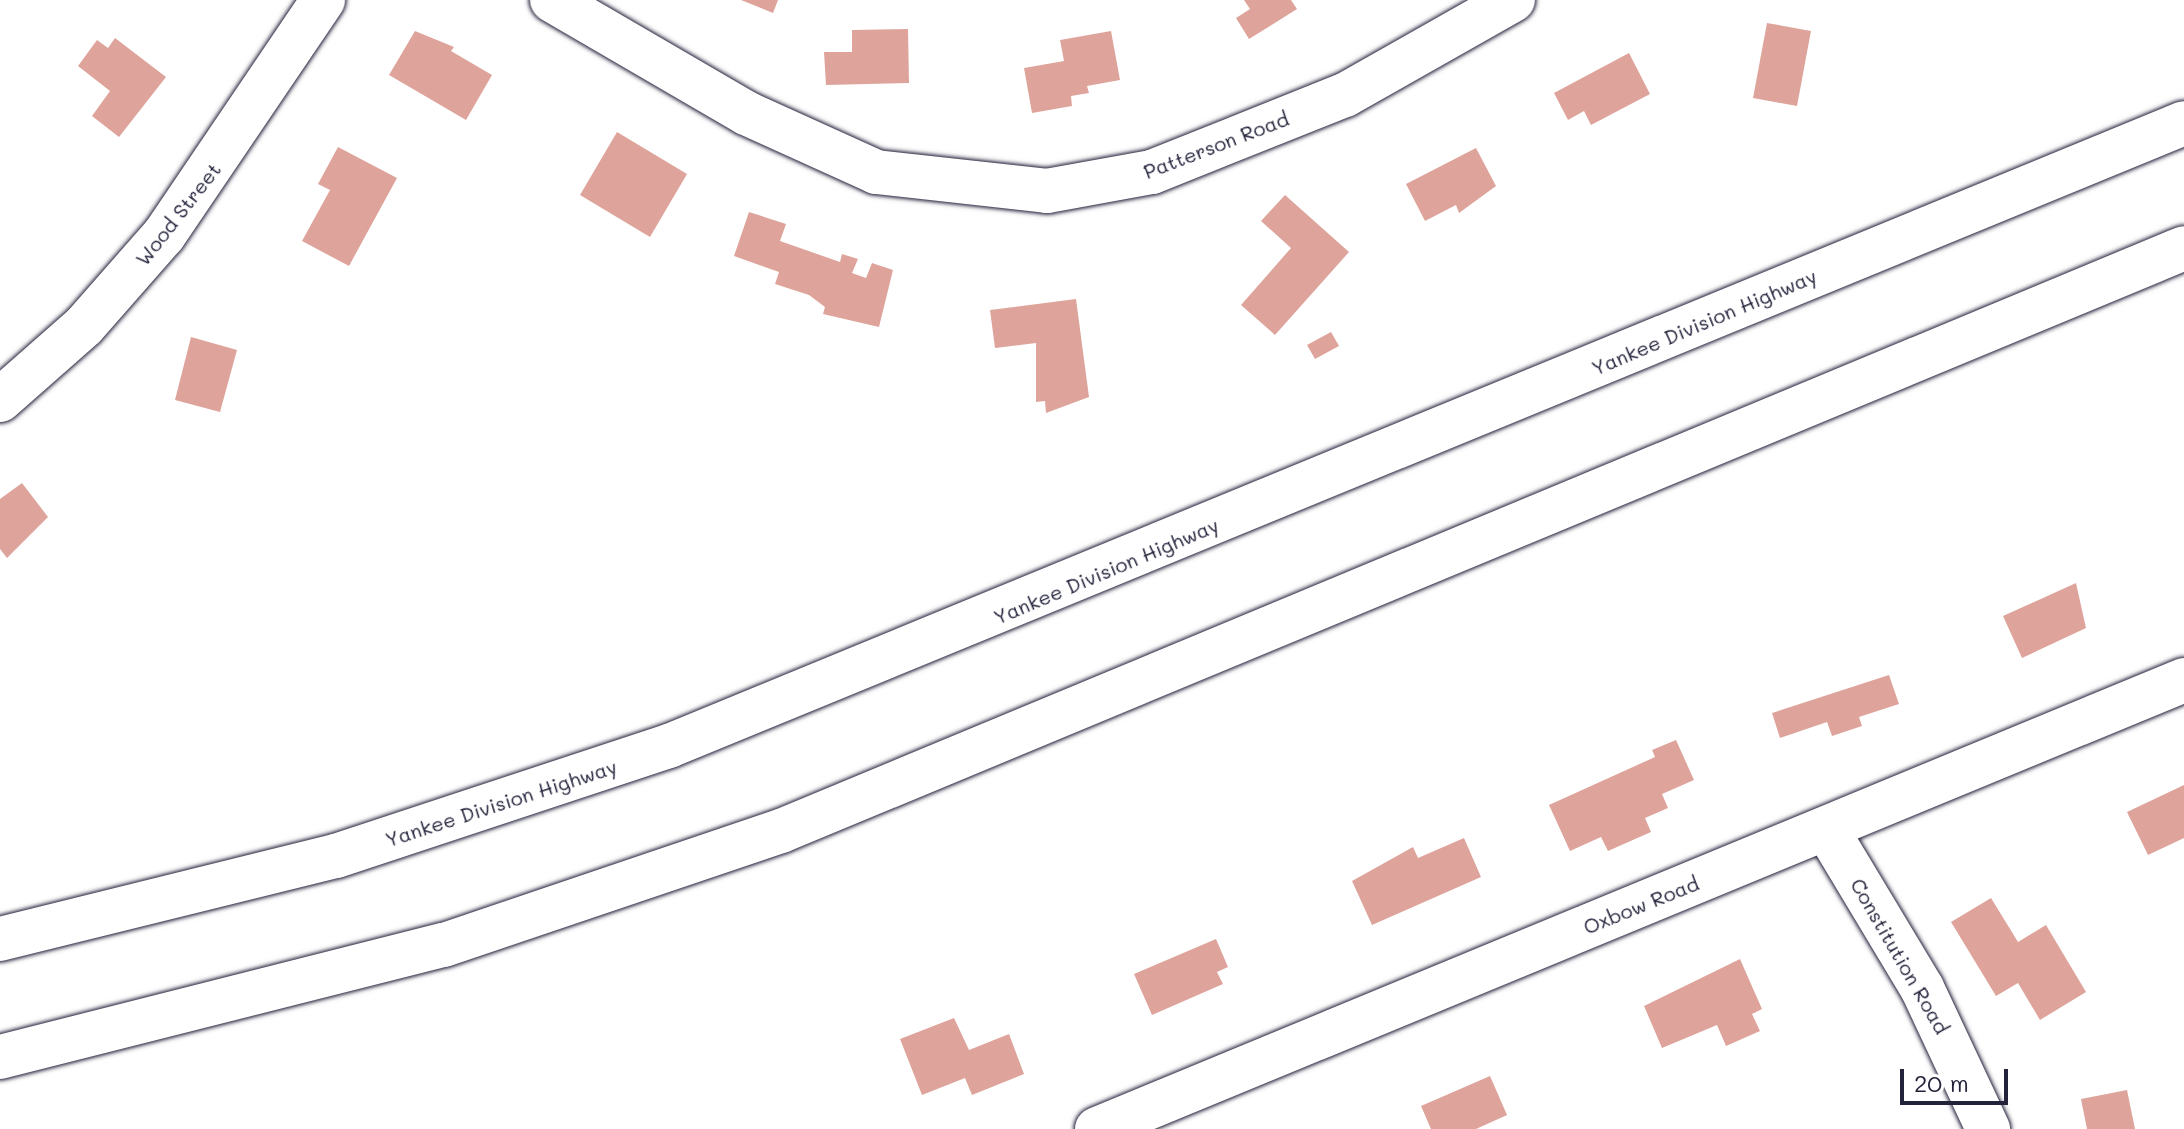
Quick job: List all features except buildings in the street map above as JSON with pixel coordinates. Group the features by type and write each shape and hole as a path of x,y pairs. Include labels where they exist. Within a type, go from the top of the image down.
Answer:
{"main road":[{"name":"Wood Street","path":"0,400 84,326 157,243 323,0"},
{"name":"Patterson Road","path":"552,0 746,113 876,172 1047,191 1152,172 1345,95 1505,2"},
{"name":"Yankee Division Highway","path":"0,939 336,856 669,746 2184,123"},
{"path":"0,1057 377,965 743,845 2184,248"},
{"name":"Oxbow Road","path":"1097,1129 2184,680"},
{"name":"Constitution Road","path":"1827,830 1922,988 1988,1129"}]}
